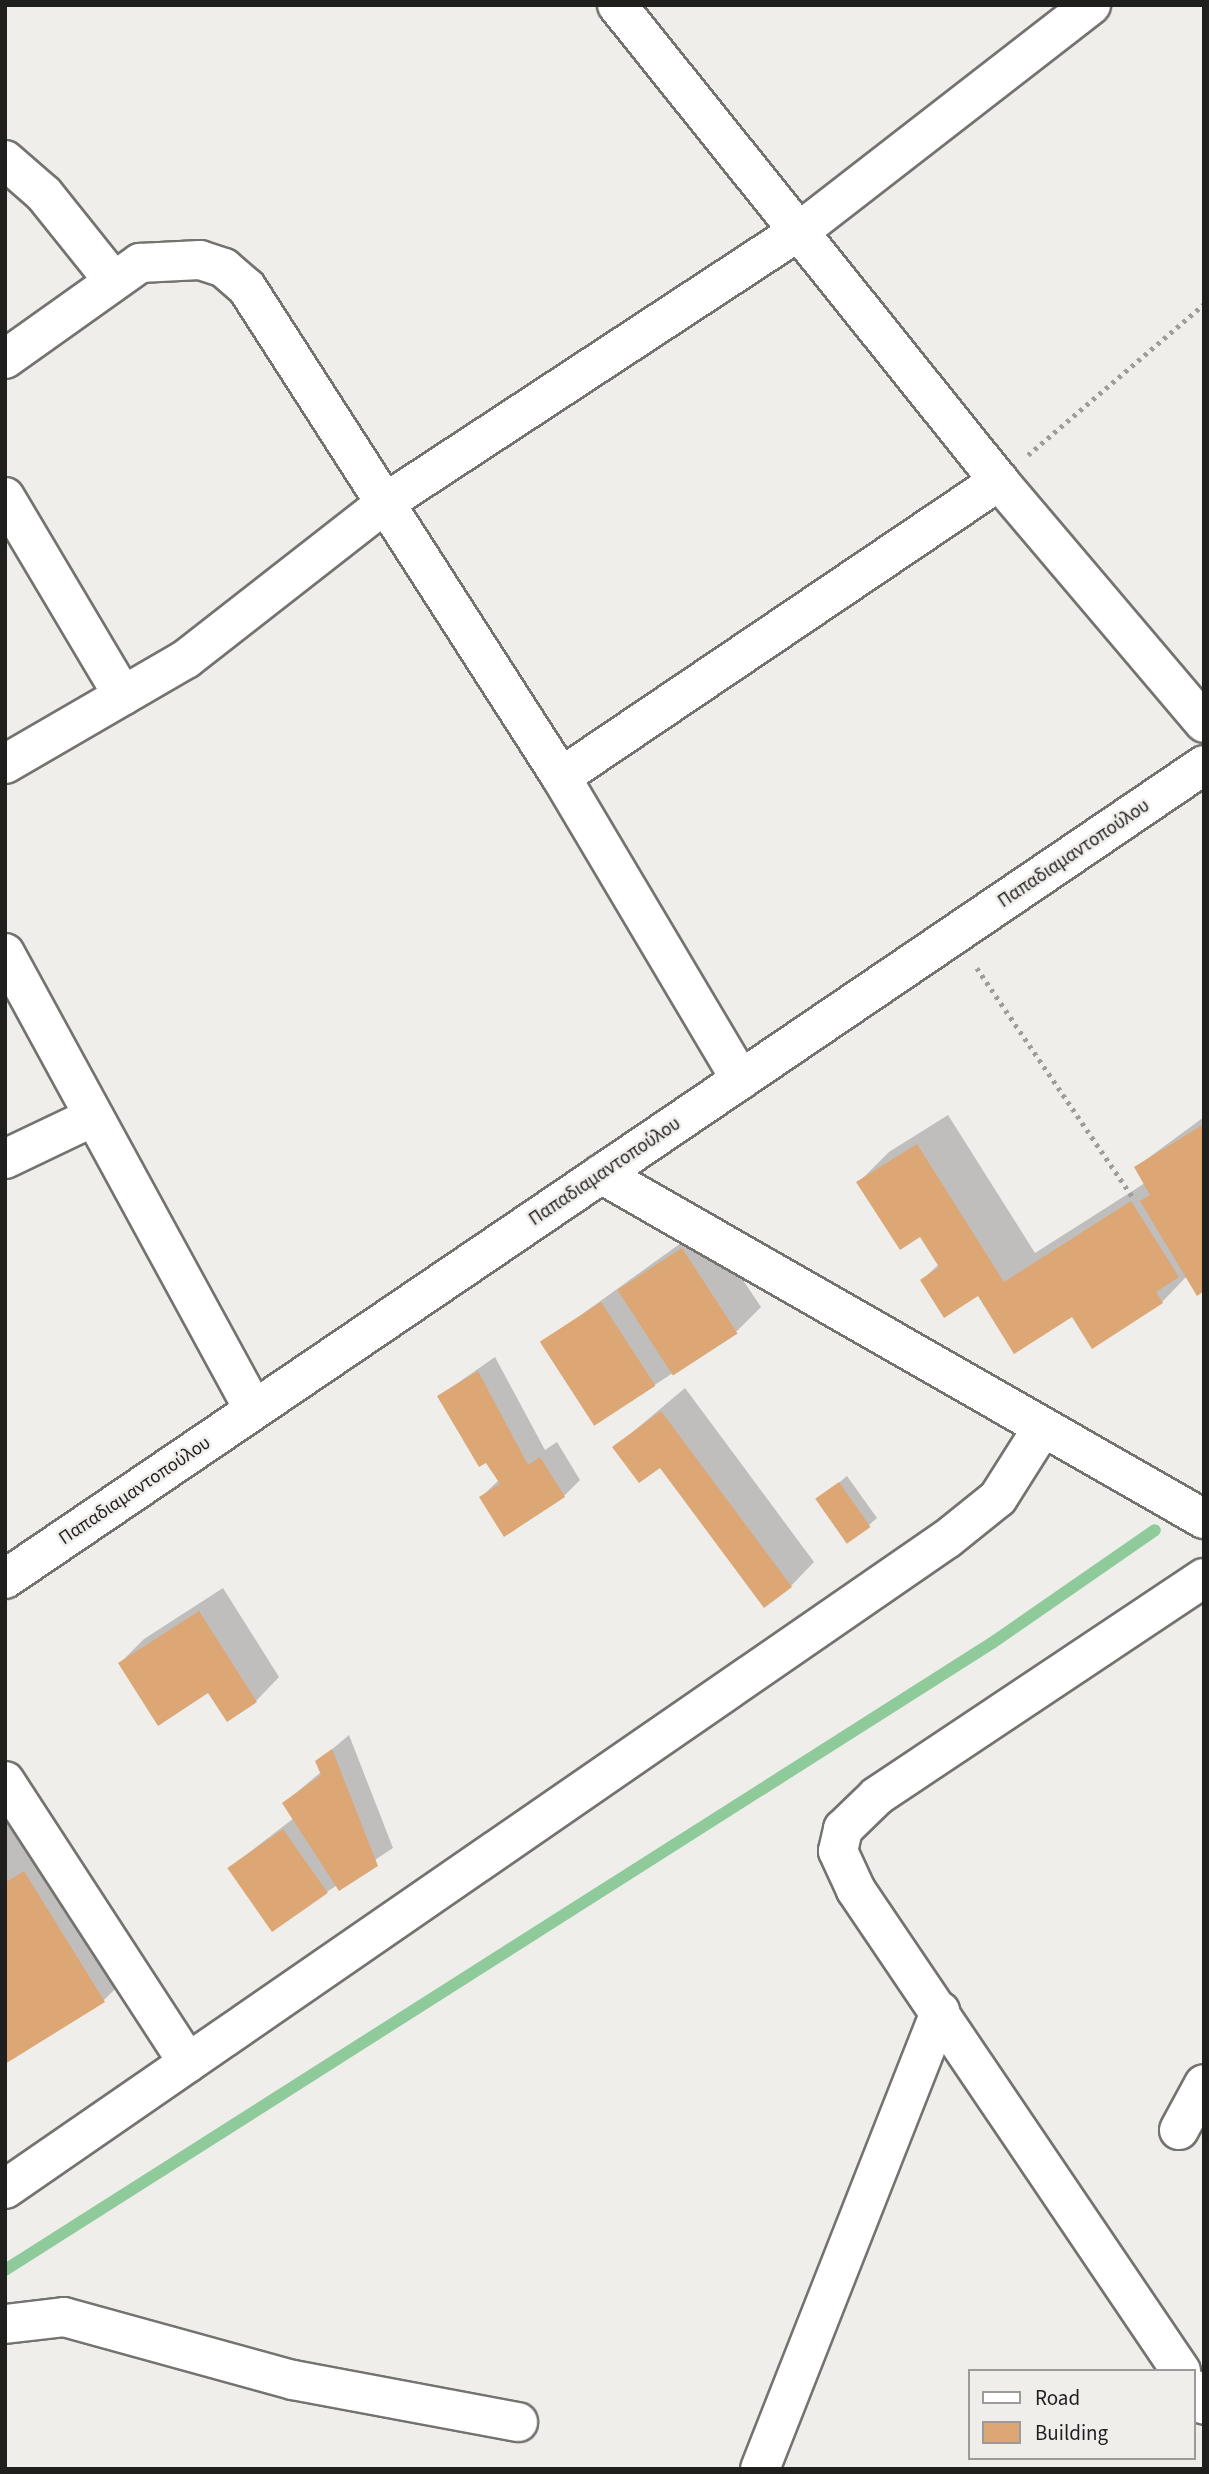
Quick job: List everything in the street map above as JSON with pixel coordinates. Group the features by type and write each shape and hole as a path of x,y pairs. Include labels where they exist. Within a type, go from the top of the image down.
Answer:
{"street":[{"path":"617,5 801,230 999,481 1204,723"},
{"path":"5,764 186,659 388,501 801,230 1091,5"},
{"path":"5,160 44,194 113,280"},
{"path":"5,359 113,280 159,259 224,268 261,303 561,777 741,1080"},
{"path":"561,777 999,481"},
{"path":"5,497 123,696"},
{"name":"Παπαδιαμαντοπούλου","path":"5,1579 1204,765"},
{"path":"5,953 91,1118 254,1410"},
{"path":"5,1159 91,1118"},
{"path":"601,1174 1041,1430 1204,1519"},
{"path":"5,2189 947,1539 998,1499 1041,1430"},
{"path":"1180,2369 848,1877 838,1851 843,1829 877,1796 1204,1578"},
{"path":"5,1781 188,2063"},
{"path":"760,2469 940,2011"},
{"path":"1179,2130 1204,2084"},
{"path":"5,2324 28,2316 77,2319 293,2380 518,2422"}],"path":[{"path":"999,481 1204,304"},
{"path":"955,934 1132,1196"}],"building":[{"path":"1204,1124 1204,1291 1197,1296 1140,1201 1150,1195 1134,1167"},
{"path":"917,1144 1004,1282 1131,1201 1179,1277 1156,1292 1163,1303 1092,1349 1072,1317 1014,1354 978,1296 944,1318 920,1280 939,1267 920,1237 900,1250 856,1182"},
{"path":"682,1248 738,1334 673,1375 617,1290"},
{"path":"601,1302 655,1386 594,1426 540,1342"},
{"path":"478,1371 528,1465 540,1457 565,1497 504,1537 479,1497 500,1484 486,1463 479,1467 437,1396"},
{"path":"661,1411 792,1587 764,1608 660,1468 639,1483 612,1447"},
{"path":"839,1482 871,1527 847,1544 815,1499"},
{"path":"199,1611 257,1702 227,1722 208,1693 158,1726 118,1663"},
{"path":"332,1749 378,1866 339,1891 282,1803 321,1775 315,1761"},
{"path":"283,1829 328,1893 272,1932 227,1868"},
{"path":"24,1871 105,2002 5,2064 5,1876 8,1881"}],"waterway":[{"path":"5,2270 992,1643 1155,1530"}]}
